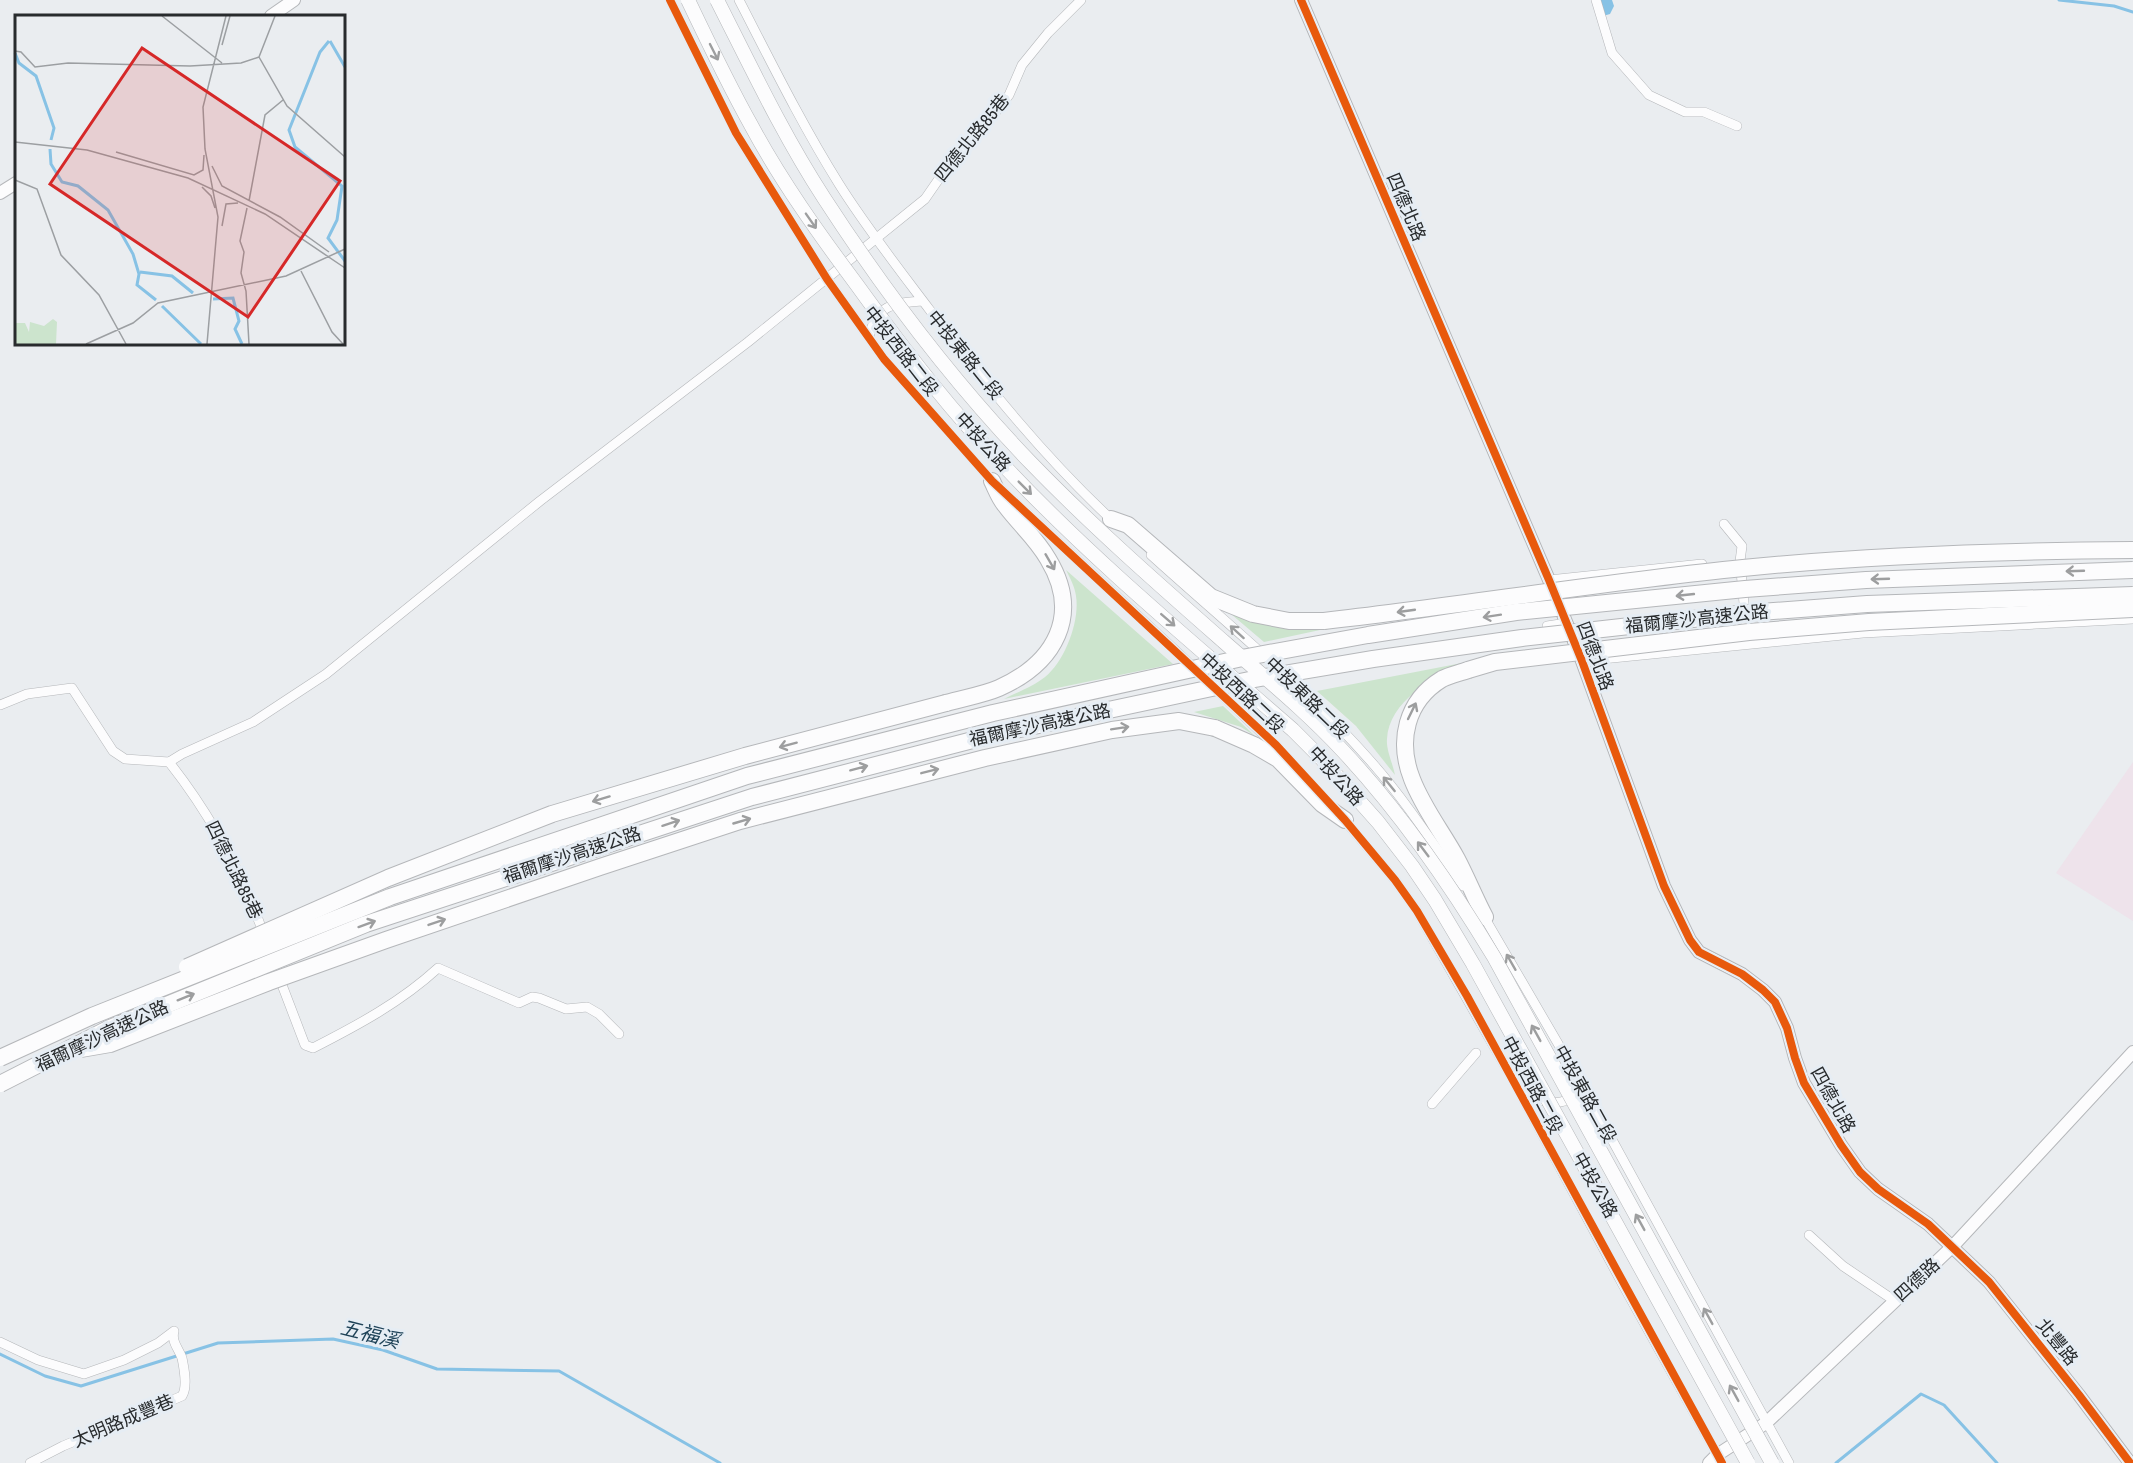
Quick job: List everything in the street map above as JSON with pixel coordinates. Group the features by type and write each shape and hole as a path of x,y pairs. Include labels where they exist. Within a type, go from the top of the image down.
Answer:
{"highway":[{"path":"92,1016 201,960 325,904 552,814 746,756 997,689 1023,676 1046,656 1052,645 1062,617 1063,594 1056,573 1037,541 1004,505 992,481"},
{"path":"1111,519 1128,525 1211,597 1253,614 1280,620 1324,621 1743,568 1878,558 2133,550"},
{"name":"福爾摩沙高速公路","path":"0,1058 92,1016 390,897 747,776 993,712 1247,657 1516,612 1844,581 2133,570"},
{"name":"福爾摩沙高速公路","path":"0,1084 110,1028 366,924 752,797 996,734 1254,679 1522,638 1747,613 1845,606 2133,595"},
{"path":"1485,917 1458,860 1420,796 1408,765 1405,729 1414,706 1421,696 1444,678 1495,662 1749,632 1869,622 2133,609"},
{"path":"65,1052 110,1044 269,982 386,940 740,821 985,758 1112,730 1179,722 1215,728 1254,745 1278,759 1322,804 1345,820"}],"main road":[{"name":"中投公路","path":"688,0 751,125 780,174 832,252 916,365 994,456 1044,507 1293,730 1322,759 1378,822 1412,866 1473,964 1749,1463"},
{"name":"中投公路","path":"717,0 772,108 823,196 947,369 988,418 1126,556 1308,716 1342,750 1376,788 1446,880 1494,957 1772,1463"}],"street":[{"path":"272,15 294,0"},
{"name":"中投西路二段","path":"670,0 736,134 827,279 884,359 992,481 1276,745 1345,820 1395,880 1417,911 1513,1080 1716,1460"},
{"name":"中投東路二段","path":"739,0 788,95 838,183 876,239 970,364 1041,447 1111,519 1336,724 1374,764 1410,809 1485,917 1581,1083 1789,1463"},
{"name":"四德北路85巷","path":"619,1034 599,1014 587,1007 566,1009 532,997 519,1003 438,968 413,991 358,1025 309,1048 305,1045 248,895 197,798 169,762 253,722 326,674 540,501 827,279 925,199 952,160 988,122 1009,95 1022,65 1048,33 1081,0"},
{"name":"四德北路","path":"1301,0 1567,623 1664,886 1690,940 1699,952 1742,974 1775,1002 1787,1028 1804,1083 1860,1172 1878,1189 1928,1224 1953,1246"},
{"path":"1596,0 1612,53 1649,94 1685,112 1704,112 1737,126"},
{"path":"0,193 15,184"},
{"path":"869,337 875,317 885,308 900,302 922,301"},
{"path":"1724,524 1742,546 1740,561 1748,644"},
{"path":"1549,580 1740,561 2090,544 2133,545"},
{"path":"1581,661 1863,633 2133,619"},
{"path":"1548,627 1567,623"},
{"path":"0,705 27,694 72,688 113,751 125,759 169,762"},
{"name":"四德路","path":"1716,1460 1766,1423 1953,1246 2133,1052"},
{"path":"1432,1104 1476,1053"},
{"path":"1513,1080 1534,1097 1554,1104 1571,1099 1579,1091 1581,1083"},
{"path":"1809,1235 1843,1266 1895,1301"},
{"name":"北豐路","path":"1953,1246 1989,1282 2130,1463"},
{"name":"太明路成豐巷","path":"0,1342 38,1360 84,1374 124,1360 158,1343 174,1331 172,1337 182,1358 185,1390 182,1396 63,1446 30,1463"}],"shaded area":[{"path":"2133,762 2133,921 2056,873"}],"green space":[{"path":"1066,570 1173,664 1004,699 1045,677 1065,651 1076,617 1077,606 1075,589"},
{"path":"1231,614 1286,627 1320,630 1264,642"},
{"path":"1462,663 1414,692 1395,713 1387,743 1395,775 1356,726 1317,691"},
{"path":"1223,706 1255,736 1241,727 1194,712"}],"water":[{"path":"1599,0 1612,0 1614,6 1610,14 1603,16"}],"waterway":[{"path":"2059,0 2114,6 2133,12"},
{"name":"五福溪","path":"0,1354 45,1376 81,1386 218,1343 333,1339 383,1350 437,1369 559,1371 720,1463"},
{"path":"1836,1463 1921,1394 1944,1405 1997,1463"}],"cycle path":[{"path":"670,0 736,133 827,279 884,359 992,481 1276,745 1345,820 1395,880 1417,911 1467,996 1722,1463"},
{"path":"1301,0 1549,580 1582,661 1664,886 1690,940 1699,952 1742,974 1775,1002 1787,1028 1804,1083 1860,1172 1878,1189 1928,1224 1989,1282 2130,1463"}]}
